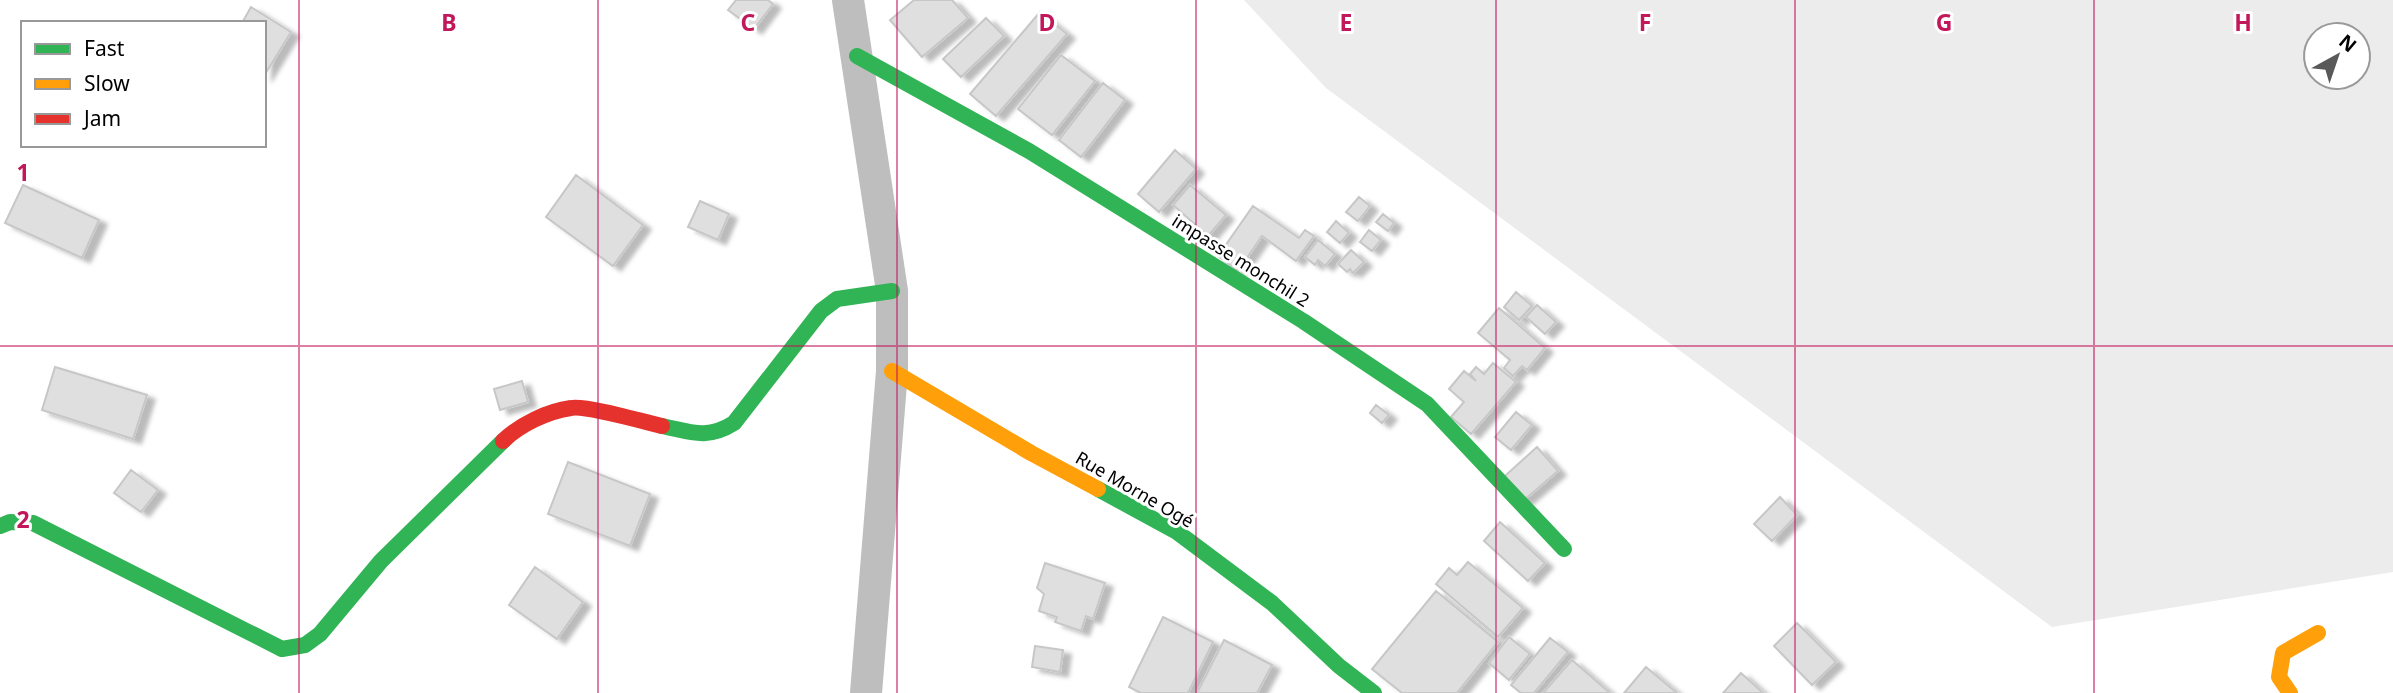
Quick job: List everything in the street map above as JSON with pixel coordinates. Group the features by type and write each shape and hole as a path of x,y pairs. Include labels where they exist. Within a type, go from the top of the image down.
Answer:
{"street":[{"path":"848,0 892,291 892,371 866,693"},
{"name":"impasse monchil 2","path":"856,56 1028,151 1303,321 1427,404 1564,549"},
{"path":"0,526 10,522 33,523 282,649 305,645 320,634 382,561 510,433 545,415 573,407 704,435 720,432 734,423 821,311 837,299 892,291"},
{"name":"Rue Morne Ogé","path":"892,371 1031,453 1177,532 1272,603 1339,666 1374,693"},
{"path":"2290,693 2279,677 2283,653 2318,633"}],"shaded area":[{"path":"1244,0 2393,0 2393,572 2052,627 1326,88"}],"building":[{"path":"736,0 768,0 773,4 754,29 728,10"},
{"path":"914,0 952,0 968,18 922,57 890,20"},
{"path":"251,7 291,32 266,73 266,21 243,21"},
{"path":"1040,12 1067,34 996,116 970,94"},
{"path":"986,18 1004,36 961,77 943,59"},
{"path":"1061,55 1095,81 1052,135 1018,109"},
{"path":"1103,83 1125,100 1081,157 1059,140"},
{"path":"1175,150 1196,169 1159,212 1138,194"},
{"path":"576,175 643,225 613,266 546,217"},
{"path":"23,185 99,220 82,258 5,223"},
{"path":"1190,185 1226,215 1208,236 1173,205"},
{"path":"1359,197 1370,206 1358,221 1346,212"},
{"path":"700,201 729,214 718,240 688,227"},
{"path":"1253,206 1299,238 1305,230 1314,236 1296,261 1262,236 1238,271 1218,256"},
{"path":"1383,214 1394,223 1388,231 1376,222"},
{"path":"1336,221 1349,233 1340,243 1327,232"},
{"path":"1369,230 1381,240 1372,251 1360,242"},
{"path":"1318,240 1335,254 1325,266 1318,260 1315,265 1305,257"},
{"path":"1351,250 1364,262 1353,273 1350,269 1347,272 1338,264"},
{"path":"1516,292 1532,306 1519,320 1504,307"},
{"path":"1537,305 1556,322 1545,334 1526,317"},
{"path":"1499,308 1545,348 1527,370 1522,366 1513,376 1504,368 1510,360 1478,333"},
{"path":"1493,363 1516,382 1471,434 1451,417 1464,402 1449,389 1464,371 1476,381 1470,374 1476,367 1484,374"},
{"path":"55,367 147,395 133,439 42,410"},
{"path":"522,381 528,402 500,410 494,389"},
{"path":"1376,405 1389,415 1382,423 1370,413"},
{"path":"1516,412 1532,425 1511,450 1495,437"},
{"path":"1537,447 1558,471 1523,501 1496,484"},
{"path":"568,462 650,494 630,546 548,514"},
{"path":"131,470 158,490 141,512 114,493"},
{"path":"1780,497 1797,515 1772,541 1754,524"},
{"path":"1500,522 1545,563 1528,581 1484,541"},
{"path":"1468,562 1523,608 1498,637 1436,584 1449,568 1457,575"},
{"path":"1045,563 1105,583 1093,619 1086,616 1081,631 1055,622 1057,617 1039,611 1044,594 1037,588"},
{"path":"535,567 583,602 557,639 509,605"},
{"path":"1436,591 1498,642 1457,693 1402,693 1372,669"},
{"path":"1163,617 1213,642 1188,693 1141,693 1129,687"},
{"path":"1797,623 1836,662 1812,685 1774,646"},
{"path":"1509,637 1530,654 1509,680 1489,663"},
{"path":"1550,638 1568,652 1534,693 1521,693 1511,685"},
{"path":"1224,640 1272,665 1257,693 1197,693"},
{"path":"1035,646 1063,650 1060,672 1032,667"},
{"path":"1572,660 1610,693 1543,693"},
{"path":"1646,667 1677,693 1624,693"},
{"path":"1741,673 1761,691 1763,693 1723,693"}],"traffic: fast":[{"path":"857,56 1029,151 1303,321 1427,404 1564,549"},
{"path":"662,426 707,433 734,423 821,311 837,299 892,291"},
{"path":"0,526 10,522 33,523 282,649 305,645 320,634 381,561 503,441"},
{"path":"1098,489 1177,532 1272,603 1339,666 1374,693"}],"traffic: slow":[{"path":"892,371 1098,489"},
{"path":"2290,693 2279,677 2283,653 2318,633"}],"traffic: jam":[{"path":"503,441 534,420 571,408 601,411 662,426"}]}
